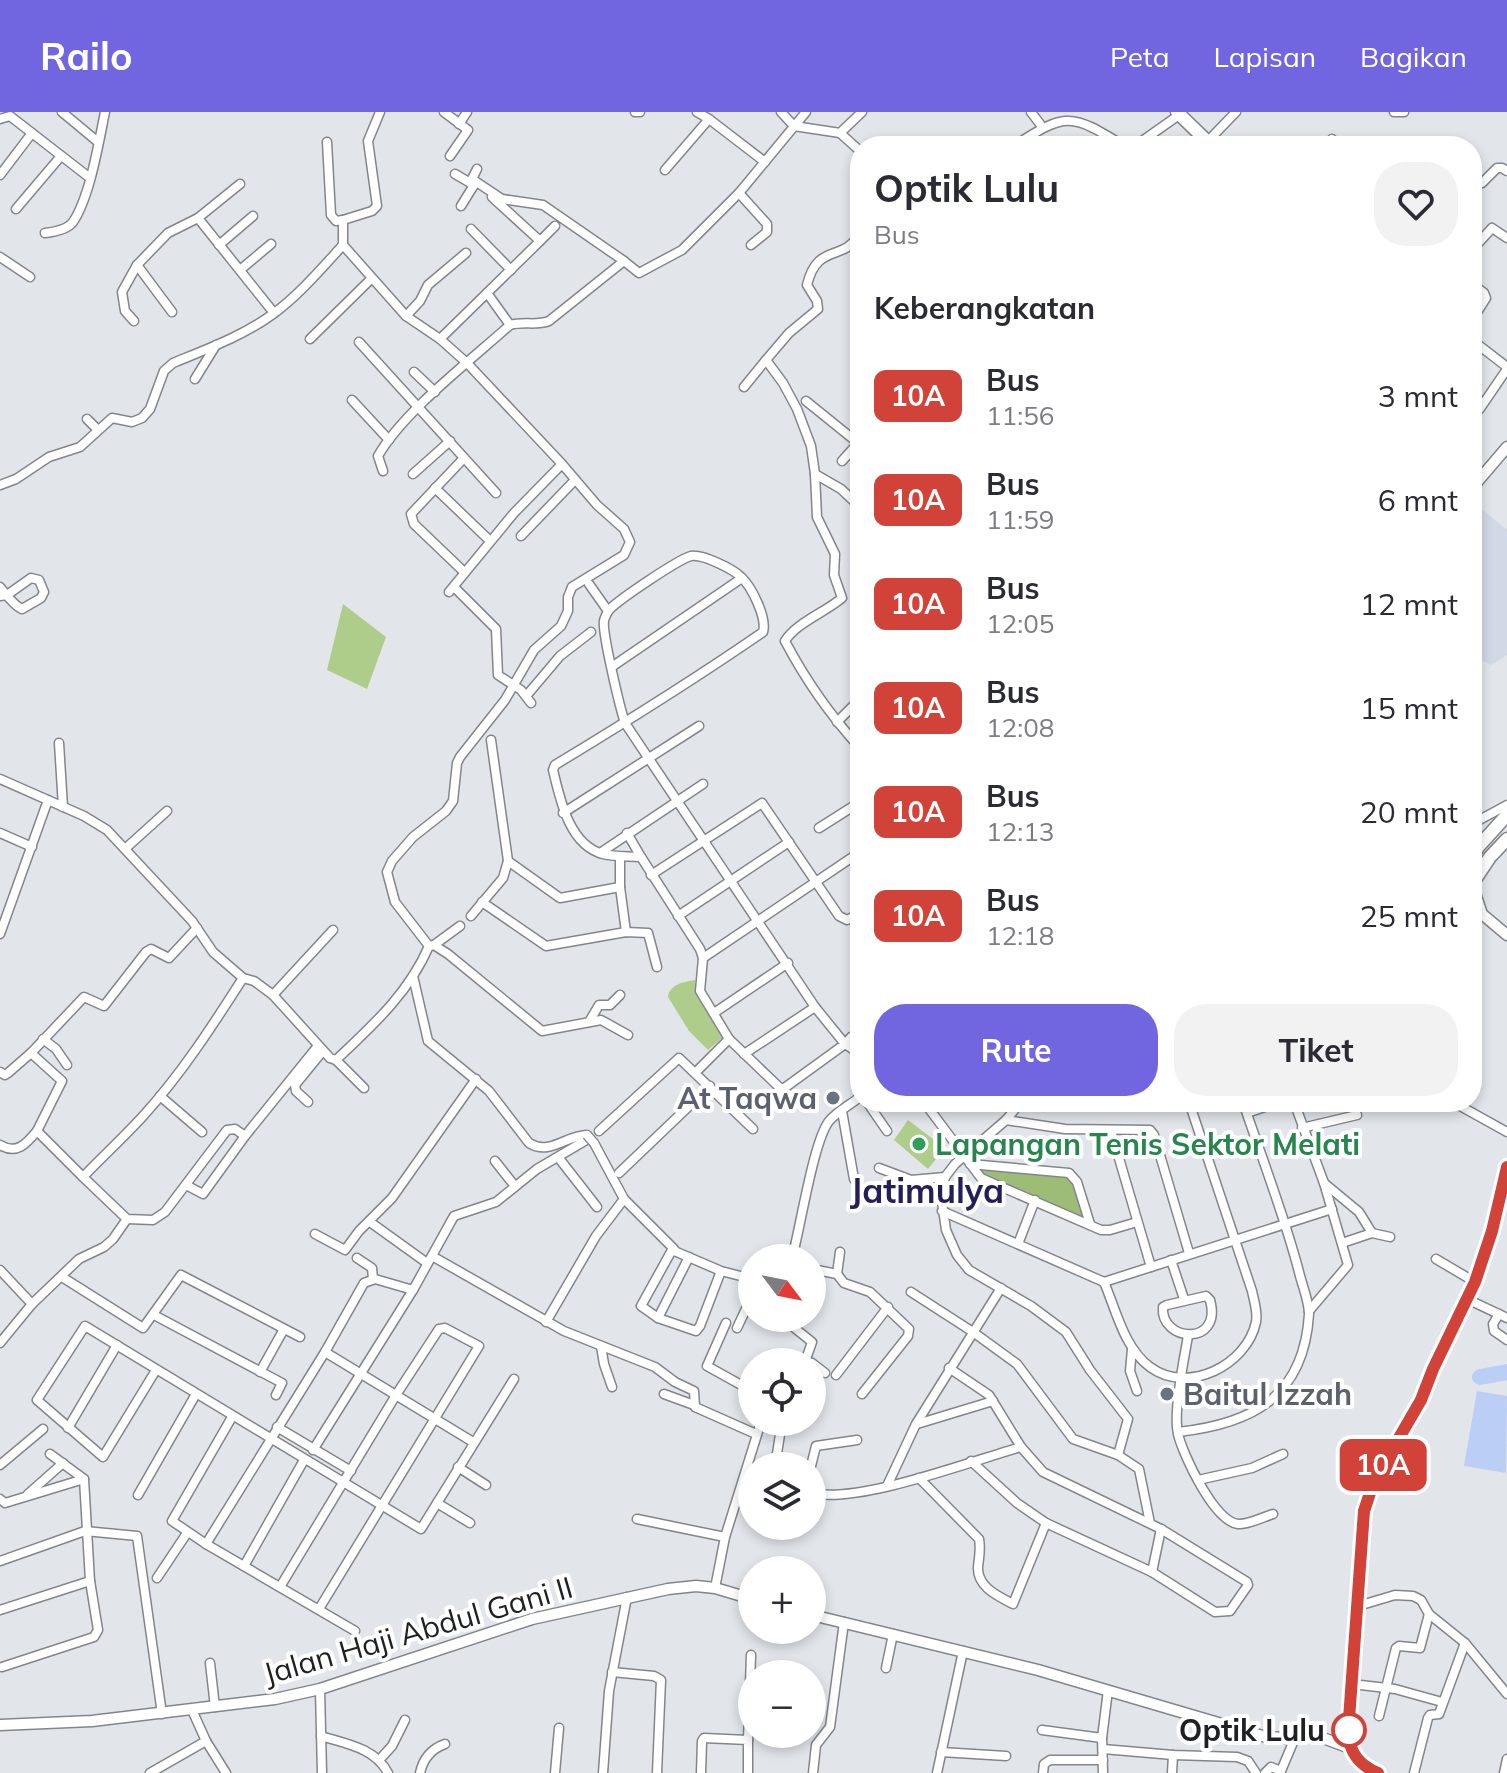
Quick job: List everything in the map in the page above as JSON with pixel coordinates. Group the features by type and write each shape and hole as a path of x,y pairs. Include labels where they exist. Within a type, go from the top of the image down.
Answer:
{"main road":[{"path":"1178,114 1201,136"},
{"path":"1482,842 1507,815"},
{"path":"1482,869 1507,839"}],"street":[{"path":"63,112 98,142"},
{"path":"45,233 73,223 90,178 105,112"},
{"path":"327,142 331,215 336,221 372,211 377,206 368,141 380,112"},
{"path":"444,112 468,130 450,156"},
{"path":"459,124 467,112"},
{"path":"697,112 765,162"},
{"path":"781,112 794,126 840,133 850,142"},
{"path":"477,169 472,179 502,199 543,205 639,273 682,250 739,193 806,112"},
{"path":"840,133 862,112"},
{"path":"1031,112 1040,124"},
{"path":"1216,136 1236,112"},
{"path":"1394,112 1404,112"},
{"path":"1148,136 1178,114"},
{"path":"0,119 10,116 90,178"},
{"path":"1026,136 1040,124 1060,116 1080,119 1108,136"},
{"path":"665,170 709,119"},
{"path":"0,175 32,133"},
{"path":"16,209 61,156"},
{"path":"1482,183 1497,168 1507,171"},
{"path":"455,174 495,200 540,241"},
{"path":"134,321 125,311 122,292 137,265 168,233 198,218 240,184"},
{"path":"461,206 474,185"},
{"path":"739,193 767,224 767,232 751,245"},
{"path":"219,245 253,216"},
{"path":"198,218 274,313"},
{"path":"343,220 343,245 371,279 406,316 440,339 467,363 597,505 629,535 629,548 624,555 572,587 566,619 534,650 514,685 460,757 453,801 446,811 413,837 388,866 387,879 395,902 431,946 448,954 540,1030 603,1020 628,1035"},
{"path":"440,339 555,226"},
{"path":"1482,239 1492,228 1507,238"},
{"path":"471,229 511,270"},
{"path":"240,270 271,244"},
{"path":"744,387 789,333 818,309 817,301 807,285 811,268 819,260 850,244"},
{"path":"0,485 16,479 49,457 80,447 112,418 132,422 142,418 150,409 164,371 173,363 216,345 274,313 312,279 343,245"},
{"path":"406,316 420,301 428,285 466,253"},
{"path":"0,257 30,277"},
{"path":"383,471 378,456 389,440 435,392 510,325 522,321 539,324 549,321 624,261"},
{"path":"137,265 172,312"},
{"path":"310,339 371,279"},
{"path":"487,293 510,325"},
{"path":"359,342 496,493"},
{"path":"195,379 216,345"},
{"path":"1482,348 1507,368 1482,406"},
{"path":"766,360 797,409 811,446 817,517 835,554 834,575 842,598 827,611 791,631 785,641 803,675 850,737"},
{"path":"414,372 435,392"},
{"path":"352,400 389,440"},
{"path":"806,401 850,435"},
{"path":"87,419 98,430"},
{"path":"413,474 450,441"},
{"path":"1482,476 1507,447"},
{"path":"842,461 850,452"},
{"path":"461,569 411,519 414,510 464,458"},
{"path":"562,464 514,513 452,589 494,626 498,675 529,699 554,663 591,632"},
{"path":"815,474 850,498"},
{"path":"521,536 575,480"},
{"path":"435,488 487,538"},
{"path":"641,857 599,853 582,839 563,813 553,770 555,765 625,723 695,680 763,632 762,612 742,578 706,557 693,556 678,562 608,611 604,625 617,697 625,723 729,882 788,963 815,1007 837,1033 850,1040"},
{"path":"31,578 39,580 44,592 41,598 22,609 2,593 31,578"},
{"path":"613,666 742,578"},
{"path":"589,584 608,611"},
{"path":"837,722 850,709"},
{"path":"563,813 699,726"},
{"path":"471,916 503,878 508,861 491,740"},
{"path":"59,743 63,807"},
{"path":"0,779 96,822 126,848 197,928 213,952 243,978 254,981 273,995 320,1050 336,1060 364,1088"},
{"path":"599,853 703,784"},
{"path":"0,934 48,800"},
{"path":"651,875 762,803 843,919 850,917"},
{"path":"1482,820 1507,805"},
{"path":"819,828 850,808"},
{"path":"126,848 167,811"},
{"path":"1482,829 1488,835"},
{"path":"0,833 32,847"},
{"path":"627,833 700,949 703,958 699,989 729,1039 744,1054 783,1089 850,1042"},
{"path":"678,916 789,842"},
{"path":"620,857 626,932"},
{"path":"703,958 850,859"},
{"path":"508,861 558,897 620,887"},
{"path":"482,902 546,946 626,932 649,934 657,967"},
{"path":"1482,914 1507,935"},
{"path":"336,1060 382,1017 431,946 460,926"},
{"path":"0,1072 5,1075 31,1053 84,997 104,1006 146,952 151,949 169,958 197,928"},
{"path":"273,995 333,930"},
{"path":"714,1013 788,963"},
{"path":"413,976 428,1041 489,1091 516,1128 534,1146 547,1149 575,1137 590,1139"},
{"path":"83,1177 160,1096 243,978"},
{"path":"589,1022 597,1007 610,1005 620,995"},
{"path":"744,1054 815,1007"},
{"path":"43,1039 56,1049 67,1065"},
{"path":"697,1071 729,1039"},
{"path":"308,1102 296,1091 295,1085 320,1050"},
{"path":"186,1185 203,1194 245,1136 320,1050"},
{"path":"0,1145 9,1149 19,1148 37,1131 62,1081 31,1053"},
{"path":"599,1131 677,1059 697,1071 753,1129"},
{"path":"315,1234 344,1251 392,1198 476,1079"},
{"path":"619,1173 710,1086"},
{"path":"160,1096 202,1132"},
{"path":"796,1244 826,1126 850,1105"},
{"path":"842,1111 854,1179"},
{"path":"874,1112 887,1131"},
{"path":"931,1112 966,1161 984,1179 1105,1230 1137,1222"},
{"path":"1013,1112 966,1161 951,1168 945,1177 941,1195 946,1230 957,1255 969,1270 1042,1313 1066,1332 1090,1370 1128,1419 1118,1455"},
{"path":"1104,1282 1132,1348 1161,1374 1180,1378 1198,1376 1229,1363 1240,1355 1252,1335 1257,1319 1255,1304 1192,1112"},
{"path":"1178,1432 1235,1422 1260,1409 1283,1388 1300,1358 1309,1311 1287,1224 1247,1113 1250,1112"},
{"path":"1297,1112 1324,1183 1348,1267 1309,1311"},
{"path":"1471,1112 1507,1132"},
{"path":"1302,1128 1357,1115"},
{"path":"1006,1120 1065,1129 1147,1129 1154,1135 1189,1253"},
{"path":"37,1131 127,1219 157,1219 227,1130 235,1129 245,1136"},
{"path":"1111,1131 1151,1267"},
{"path":"313,1450 413,1290 442,1233 458,1213 488,1206 514,1185 590,1139"},
{"path":"590,1139 624,1199 674,1249 721,1271 738,1275"},
{"path":"558,1157 597,1207"},
{"path":"495,1161 514,1185"},
{"path":"966,1161 1069,1173 1076,1179 1090,1224"},
{"path":"1378,1773 1361,1769 1350,1748 1348,1733 1362,1532 1368,1496 1421,1400 1475,1282 1492,1231 1507,1167"},
{"path":"879,1168 911,1180 945,1177"},
{"path":"1324,1183 1359,1212 1372,1233"},
{"path":"546,1322 596,1236 624,1199"},
{"path":"1018,1244 1035,1200"},
{"path":"942,1211 1104,1282 1332,1209"},
{"path":"0,1343 32,1304 79,1259 113,1239 127,1219"},
{"path":"370,1222 430,1259 546,1322 655,1367 694,1391 694,1405"},
{"path":"1342,1243 1372,1233 1390,1237"},
{"path":"674,1249 641,1302 642,1308 658,1318 694,1331 699,1329 721,1271"},
{"path":"837,1276 840,1252"},
{"path":"658,1318 689,1257"},
{"path":"357,1258 372,1268 373,1279"},
{"path":"1436,1259 1475,1282"},
{"path":"1171,1260 1184,1299"},
{"path":"0,1270 32,1304"},
{"path":"826,1273 870,1292 906,1324 909,1333 862,1394"},
{"path":"62,1277 141,1328 154,1315 181,1275 300,1337"},
{"path":"206,1544 364,1283 373,1279 413,1290"},
{"path":"887,1486 916,1424 1001,1288"},
{"path":"911,1292 1017,1364 1073,1439 1118,1455 1139,1469 1150,1523"},
{"path":"1206,1296 1213,1311 1208,1326 1188,1336 1174,1329 1162,1312 1164,1306 1206,1296"},
{"path":"1467,1299 1503,1316 1493,1324 1494,1331 1507,1340"},
{"path":"836,1375 888,1307"},
{"path":"154,1315 282,1383 276,1395"},
{"path":"726,1323 707,1366 738,1383"},
{"path":"156,1370 104,1457 37,1398 83,1327 117,1345 422,1529 514,1379"},
{"path":"280,1587 396,1395 441,1328 479,1346 319,1609"},
{"path":"260,1372 284,1329"},
{"path":"800,1332 812,1342 811,1348"},
{"path":"1188,1336 1180,1378 1178,1432 1198,1480 1216,1510 1231,1522 1243,1523 1273,1514"},
{"path":"68,1428 117,1345"},
{"path":"601,1346 612,1387"},
{"path":"1132,1348 1130,1371 1137,1391"},
{"path":"325,1352 473,1442"},
{"path":"949,1368 989,1395 1021,1447 1043,1472 1161,1529 1215,1560 1248,1585 1230,1611 1215,1612 1152,1572 1046,1523 1017,1503 971,1461"},
{"path":"138,1495 196,1394"},
{"path":"664,1394 694,1405 697,1409 738,1421"},
{"path":"916,1424 993,1401"},
{"path":"232,1417 172,1518 187,1533 355,1631"},
{"path":"277,1427 351,1471"},
{"path":"0,1465 43,1429"},
{"path":"715,1588 725,1537 756,1436"},
{"path":"814,1452 816,1446 857,1440"},
{"path":"826,1496 919,1478 1021,1447"},
{"path":"50,1454 84,1479"},
{"path":"1198,1480 1252,1468 1283,1454"},
{"path":"244,1566 304,1460"},
{"path":"22,1499 63,1463"},
{"path":"458,1467 486,1485"},
{"path":"919,1478 979,1539 978,1572 982,1583 1013,1604 1046,1523"},
{"path":"0,1499 5,1503 22,1499 84,1479"},
{"path":"2,1667 94,1637 98,1626 85,1531 84,1479"},
{"path":"437,1503 470,1523"},
{"path":"637,1519 725,1537"},
{"path":"1152,1572 1161,1529"},
{"path":"0,1561 85,1531 136,1535 162,1714"},
{"path":"157,1578 187,1533"},
{"path":"0,1610 90,1581"},
{"name":"Jalan Haji Abdul Gani II","path":"0,1725 92,1721 275,1699 320,1689 532,1619 627,1597 696,1586 738,1595"},
{"path":"1358,1606 1395,1595 1413,1596 1425,1604 1429,1614 1465,1643 1507,1694"},
{"path":"603,1773 612,1672 627,1597"},
{"path":"1379,1716 1396,1648 1420,1648 1429,1614"},
{"path":"826,1618 1108,1690 1266,1737 1286,1738 1297,1733 1311,1733 1350,1748"},
{"path":"813,1773 816,1745 830,1727 844,1622"},
{"path":"886,1668 893,1634"},
{"path":"1414,1773 1429,1716 1439,1714 1465,1643"},
{"path":"937,1773 963,1651"},
{"path":"751,1655 751,1660"},
{"path":"210,1663 215,1707"},
{"path":"612,1672 659,1678 657,1773"},
{"path":"1352,1684 1385,1688 1442,1702"},
{"path":"320,1689 322,1773"},
{"path":"1103,1773 1102,1738 1108,1690"},
{"path":"192,1710 206,1741 226,1773"},
{"path":"381,1758 392,1746 405,1720"},
{"path":"555,1773 559,1728"},
{"path":"1042,1730 1102,1738"},
{"path":"1265,1773 1271,1767 1281,1771 1297,1733"},
{"path":"321,1736 381,1758 388,1773"},
{"path":"701,1773 704,1738 738,1740"},
{"path":"150,1773 206,1741"},
{"path":"420,1773 423,1761 433,1749 445,1744"},
{"path":"941,1746 1006,1756"},
{"path":"748,1748 748,1773"},
{"path":"1103,1749 1243,1758 1256,1773"},
{"path":"1172,1773 1173,1755"},
{"path":"1504,1773 1507,1759"},
{"path":"1043,1773 1044,1764 1050,1760 1103,1760"}],"shaded area":[{"path":"1482,509 1507,530 1507,655 1491,665 1482,660"}],"green space":[{"path":"343,604 386,637 367,689 327,670"},
{"path":"695,980 696,992 723,1037 708,1050 689,1031 668,997 674,986"},
{"name":"Lapangan Tenis Sektor Melati","path":"908,1120 945,1148 928,1169 894,1140"},
{"path":"977,1168 1067,1175 1073,1180 1086,1219 985,1177"}],"water":[{"path":"1477,1391 1507,1396 1506,1473 1464,1466"}],"waterway":[{"path":"1480,1377 1507,1372"}],"bus line":[{"name":"10A","path":"1378,1773 1362,1764 1353,1753 1348,1733 1364,1511 1374,1481 1421,1400 1475,1282 1492,1231 1507,1167"}],"place":[{"name":"At Taqwa","path":"833,1098"},
{"name":"Lapangan Tenis Sektor Melati","path":"919,1144"},
{"name":"Baitul Izzah","path":"1167,1394"},
{"name":"Optik Lulu","path":"1349,1730"}],"district":[{"name":"Jatimulya","path":"927,1190"}]}
